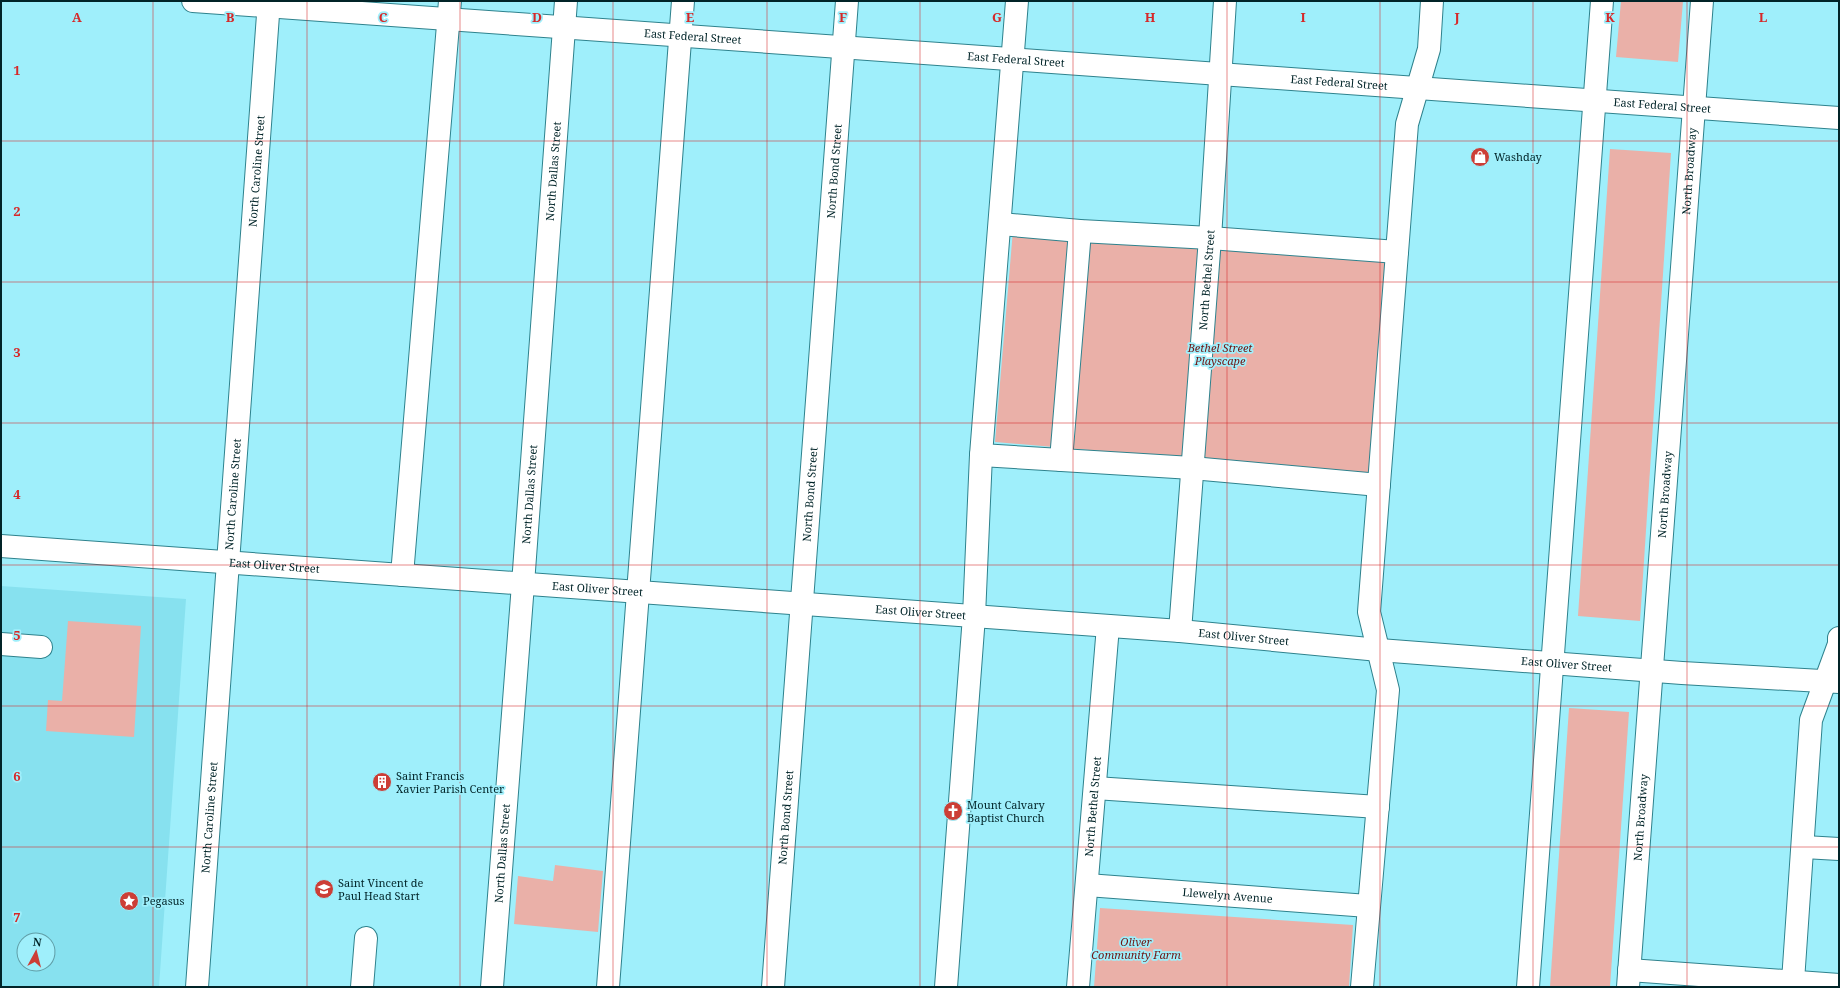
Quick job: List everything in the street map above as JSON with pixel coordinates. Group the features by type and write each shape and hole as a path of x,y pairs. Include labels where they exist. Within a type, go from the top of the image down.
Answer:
{"street":[{"name":"East Federal Street","path":"193,1 449,10 564,27 1839,118"},
{"name":"North Dallas Street","path":"492,987 566,1"},
{"path":"608,987 683,1"},
{"name":"North Bond Street","path":"773,987 847,1"},
{"path":"946,987 974,616 981,454 1017,1"},
{"name":"North Bethel Street","path":"1180,631 1210,238 1225,1"},
{"path":"1362,987 1388,690 1369,612 1407,124 1429,49 1432,1"},
{"path":"1528,987 1602,1"},
{"name":"North Broadway","path":"1629,978 1702,1"},
{"name":"North Caroline Street","path":"197,987 269,4"},
{"path":"402,576 449,10"},
{"path":"1000,224 1080,231 1210,238 1398,252"},
{"path":"1061,460 1080,231"},
{"path":"981,454 1192,468 1379,485"},
{"name":"East Oliver Street","path":"1,546 1180,631 1379,650 1553,663 1832,681"},
{"name":"North Bethel Street","path":"1078,987 1108,626"},
{"path":"1793,981 1804,847 1811,720 1832,681 1839,638"},
{"path":"1,644 41,647"},
{"path":"1095,788 1378,807"},
{"path":"1804,847 1839,849"},
{"name":"Llewelyn Avenue","path":"1087,885 1368,906"},
{"path":"362,987 366,938"},
{"path":"1629,978 1793,981 1839,985"}],"shaded area":[{"path":"1,586 186,599 159,987 1,987"}],"green space":[{"path":"1621,1 1683,1 1678,62 1616,57"},
{"path":"1610,149 1671,153 1640,621 1578,616"},
{"name":"Bethel Street Playscape","path":"1013,230 1388,262 1369,474 995,442"},
{"path":"68,621 141,626 134,737 46,731 48,700 62,701"},
{"path":"1569,708 1629,712 1610,987 1550,987"},
{"path":"555,865 603,871 598,932 514,924 518,876 553,881"},
{"name":"Oliver Community Farm","path":"1100,908 1353,925 1349,987 1094,987"}],"place":[{"name":"Washday","path":"1480,157"},
{"name":"Saint Francis Xavier Parish Center","path":"382,782"},
{"name":"Mount Calvary Baptist Church","path":"953,811"},
{"name":"Saint Vincent de Paul Head Start","path":"324,889"},
{"name":"Pegasus","path":"129,901"}]}
